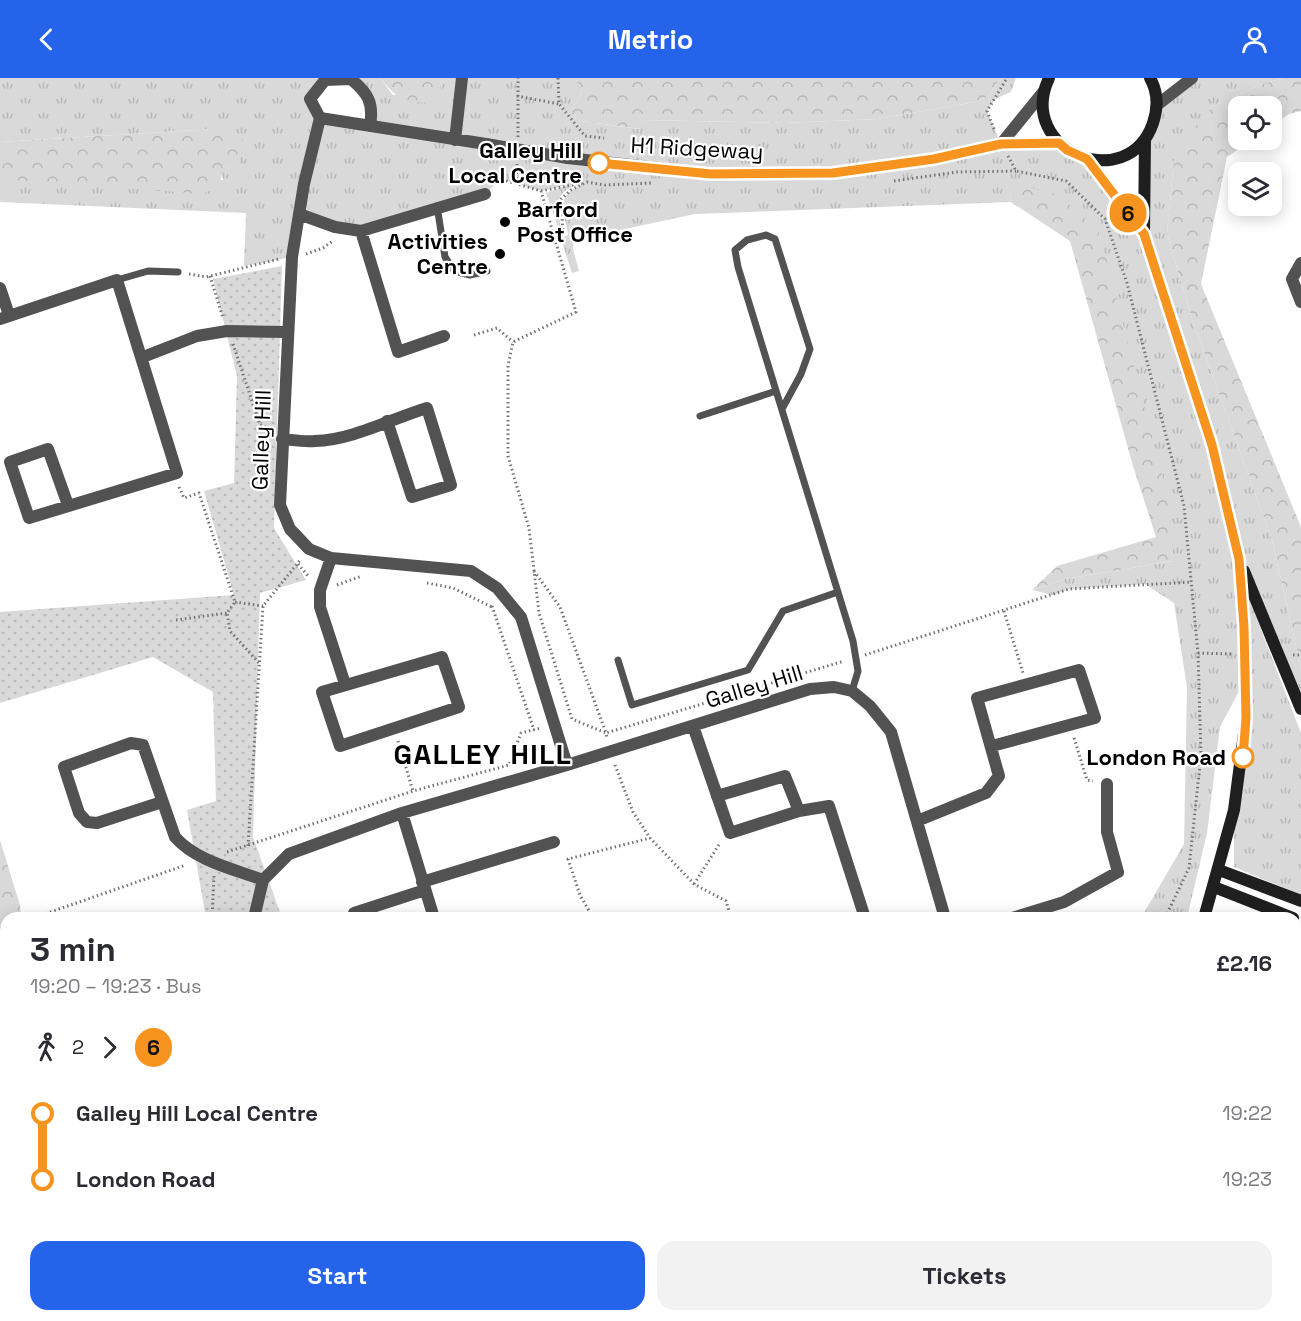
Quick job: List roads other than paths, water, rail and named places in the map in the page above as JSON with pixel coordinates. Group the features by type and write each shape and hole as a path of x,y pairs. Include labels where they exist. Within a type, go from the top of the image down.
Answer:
{"street":[{"path":"455,140 462,78"},
{"path":"1001,144 1044,91 1049,78"},
{"path":"1044,91 1044,113 1059,143 1067,150 1087,159 1119,158 1145,139 1152,128 1157,105 1150,78"},
{"path":"1157,105 1192,78"},
{"path":"320,118 310,99 325,80 351,79 367,92 373,110 369,126"},
{"name":"H1 Ridgeway","path":"320,118 568,158 711,174 833,173 934,159 1001,144 1059,143"},
{"name":"Galley Hill","path":"320,118 292,257 286,332 280,506 290,529 309,549 332,558 471,571 494,586 521,617 567,765"},
{"path":"1145,139 1144,234 1212,445 1239,559 1301,709"},
{"path":"1087,159 1144,234"},
{"path":"299,214 341,228 361,231 437,206 485,194"},
{"path":"361,231 398,352 444,336"},
{"path":"1301,262 1293,279 1301,302"},
{"path":"0,288 5,317 117,280 142,357 177,473 29,518 10,462 48,448 68,505"},
{"path":"142,357 197,336 227,332 286,332"},
{"path":"283,435 314,442 336,439 387,421 427,408 451,485 412,497 387,421"},
{"path":"332,558 320,590 320,607 345,684"},
{"path":"1206,912 1234,810 1246,718 1244,627 1239,559"},
{"path":"442,657 459,707 340,746 322,692 345,684 442,657"},
{"path":"917,821 986,793 999,776 976,698 1079,670 1095,718 992,746"},
{"name":"Galley Hill","path":"256,912 264,880 289,854 402,813 610,752 810,689 834,687 852,691"},
{"path":"852,691 870,706 891,732 943,912"},
{"path":"693,726 730,833 798,811 829,806 863,912"},
{"path":"162,802 97,823 87,822 79,813 64,767 131,743 142,745 175,837 182,844 210,860 264,880"},
{"path":"717,796 785,776 798,811"},
{"path":"1032,912 1064,902 1118,872 1107,832 1107,784"},
{"path":"402,813 432,912"},
{"path":"354,912 554,842"},
{"path":"1219,870 1301,901"},
{"path":"1214,887 1276,912"}],"lane":[{"path":"437,206 446,257 454,271 470,275 487,271"},
{"path":"782,409 801,374 810,349 775,239 766,235 747,240 735,250 776,391 853,641 858,672 852,691"},
{"path":"117,280 148,271 178,272"},
{"path":"700,416 776,391"},
{"path":"618,660 632,705 748,670 783,611 838,592"}],"place":[{"name":"Galley Hill Local Centre","path":"599,163"},
{"name":"Barford Post Office","path":"505,222"},
{"name":"Activities Centre","path":"500,254"},
{"name":"London Road","path":"1243,757"}],"district":[{"name":"GALLEY HILL","path":"483,754"}]}
